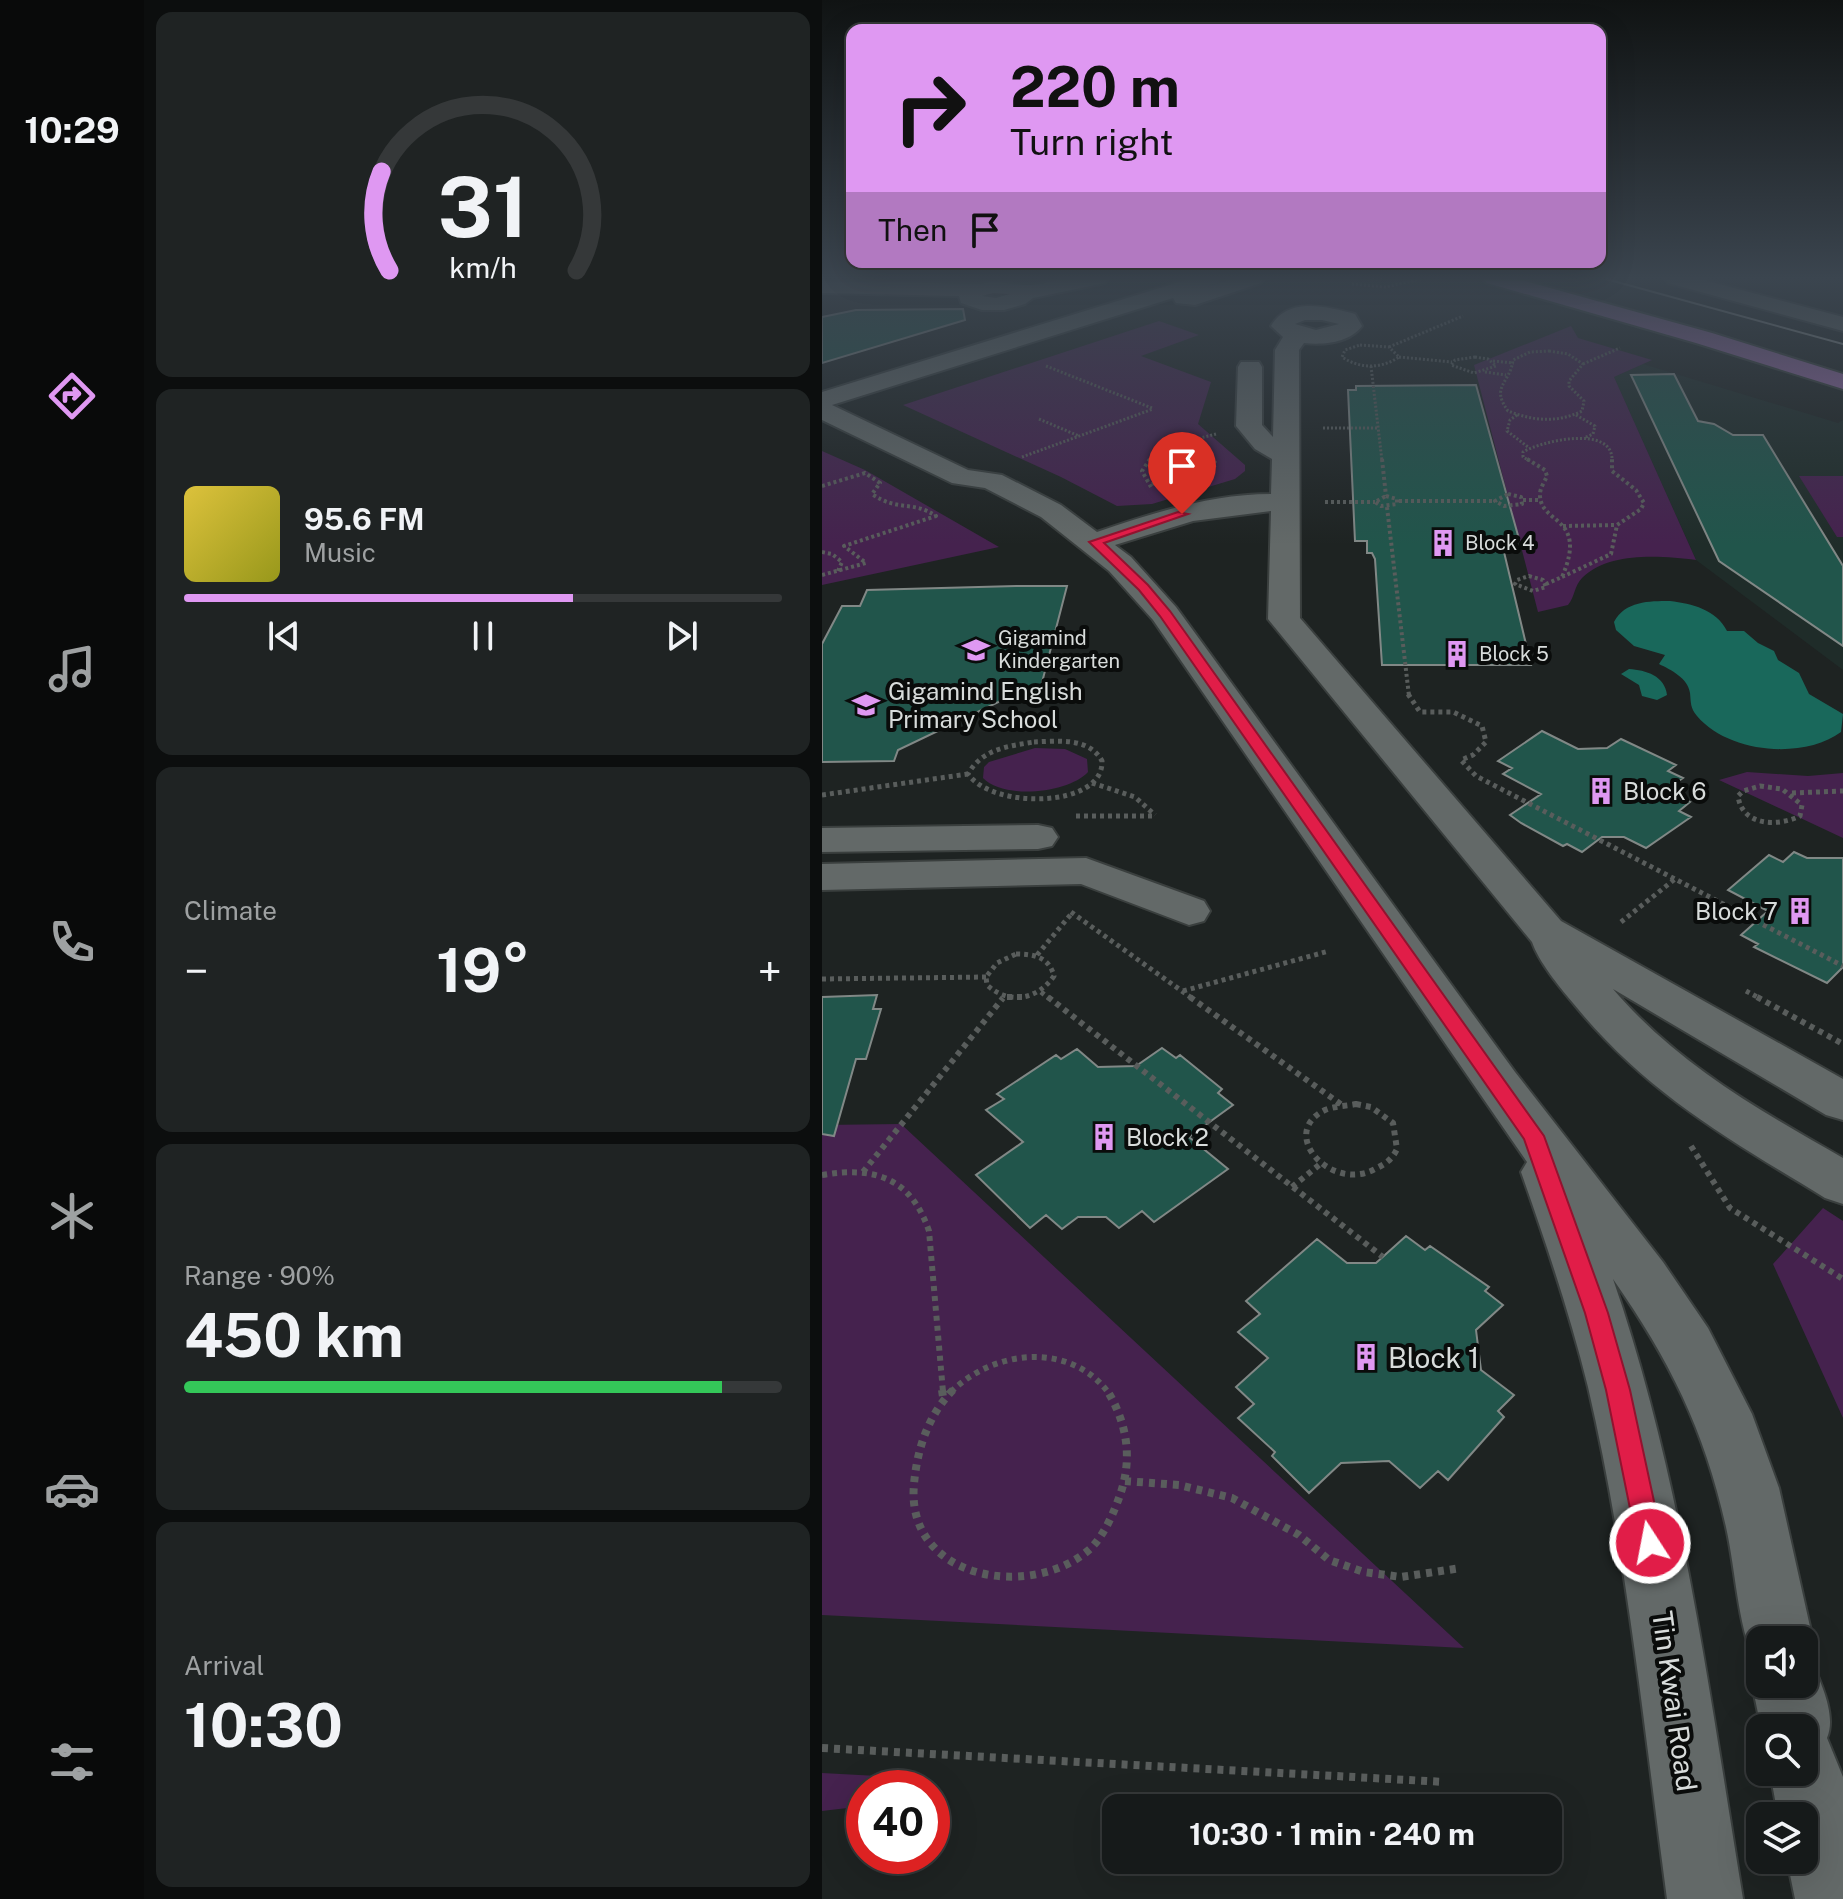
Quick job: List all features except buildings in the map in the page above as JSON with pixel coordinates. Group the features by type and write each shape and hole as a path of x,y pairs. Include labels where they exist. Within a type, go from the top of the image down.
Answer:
{"main road":[{"path":"1797,368 1843,382"}],"street":[{"path":"826,394 904,368"},
{"path":"826,394 928,368"},
{"path":"879,406 893,387 928,368"},
{"path":"1250,368 1249,426 1264,443 1286,456"},
{"path":"1287,368 1284,619 1546,931 1589,992 1648,1054 1697,1095 1843,1183"},
{"name":"Tin Kwai Road","path":"826,394 962,477 1002,471 1095,542 1136,580 1165,614 1534,1136 1634,1266 1689,1348 1733,1443 1758,1536 1776,1626"},
{"path":"1095,542 1198,510 1241,503 1285,502"},
{"path":"822,840 1038,837"},
{"path":"822,877 1086,871 1189,911"},
{"path":"1546,931 1843,1102"},
{"name":"Tin Kwai Road","path":"1534,1136 1597,1313 1621,1404 1665,1623 1705,1899"},
{"path":"1809,1786 1833,1899"}],"path":[{"path":"1002,471 1079,436 1153,409 1049,368"},
{"path":"1371,368 1386,496"},
{"path":"1455,368 1507,374"},
{"path":"1485,372 1494,368"},
{"path":"1511,368 1502,382 1499,398 1503,406 1517,415 1541,420 1576,415 1585,406 1584,401 1572,391 1569,381 1580,368"},
{"path":"1517,415 1506,425 1507,431 1528,447"},
{"path":"1576,415 1595,426 1593,434 1579,439"},
{"path":"1321,416 1321,428 1378,428"},
{"path":"1039,419 1079,436"},
{"path":"1159,495 1142,471 1154,455 1221,432"},
{"path":"1562,577 1572,554 1571,542 1539,495 1547,476 1545,470 1523,457 1523,452 1528,447 1554,439 1579,439 1610,450 1613,455 1612,471 1642,496 1644,503 1641,509 1617,525 1563,526"},
{"path":"1154,455 1183,470 1205,471 1217,464 1185,443"},
{"path":"1150,485 1183,470"},
{"path":"822,486 865,473 880,483 872,494 888,505 923,507 936,516 844,546 866,563 822,575"},
{"path":"822,477 831,483"},
{"path":"1324,487 1325,516"},
{"path":"1495,501 1508,494 1523,500 1541,500"},
{"path":"1375,502 1386,496 1399,501 1495,501 1511,507 1522,504 1523,500"},
{"path":"1324,502 1375,502 1387,507 1399,501"},
{"path":"1387,507 1409,699 1420,712 1449,710 1463,714 1482,726 1486,742 1473,755 1461,760 1476,776 1843,966"},
{"path":"1546,584 1529,576 1517,580 1515,584 1533,591 1546,587 1546,584 1612,553 1616,546 1617,525"},
{"path":"822,552 832,554 842,562 837,572"},
{"path":"822,795 968,774 979,758 990,752 1034,742 1082,744 1099,756 1103,764 1092,783 1063,796 1020,798 977,789 968,774"},
{"path":"1092,783 1135,797 1155,816"},
{"path":"1791,793 1798,799 1803,811 1786,823 1756,819 1747,815 1737,802 1743,791 1760,786 1791,793 1843,791"},
{"path":"1621,922 1675,879"},
{"path":"1057,912 1072,912 1342,1105"},
{"path":"1037,955 1072,912"},
{"path":"1608,915 1635,930"},
{"path":"1183,991 1329,951"},
{"path":"1016,954 1037,955 1047,960 1054,976 1041,992 1022,998 1003,998 987,985 986,977 990,970 1016,954"},
{"path":"822,979 986,977"},
{"path":"1746,991 1843,1044"},
{"path":"1041,992 1383,1257"},
{"path":"862,1173 1003,998"},
{"path":"1342,1105 1371,1107 1393,1123 1398,1145 1393,1157 1367,1174 1333,1172 1319,1165 1309,1154 1305,1142 1307,1129 1327,1110 1342,1105"},
{"path":"1688,1142 1730,1208 1843,1279"},
{"path":"1292,1187 1319,1165"},
{"path":"822,1175 862,1173 898,1183 914,1195 924,1212 929,1231 943,1398"},
{"path":"1041,1356 1067,1362 1091,1373 1110,1394 1122,1419 1128,1449 1125,1481 1113,1514 1092,1548 1060,1567 1027,1578 993,1578 963,1570 936,1551 919,1525 913,1495 920,1444 928,1420 943,1398 963,1380 986,1366 1014,1358 1041,1356"},
{"path":"1125,1481 1179,1485 1232,1498 1299,1535 1329,1560 1364,1572 1401,1577 1461,1568"},
{"path":"822,1748 1445,1782"}],"shaded area":[{"path":"1017,368 1172,368 1211,382 1198,424 1245,465 1245,471 1235,479 1152,504 1117,506 903,405"},
{"path":"1475,368 1635,368 1614,377 1696,560 1636,557 1607,563 1582,578 1568,605 1538,612"},
{"path":"1635,368 1655,368 1838,423 1843,420 1843,670 1696,560 1614,377"},
{"path":"822,451 865,470 999,547 822,585"},
{"path":"1799,476 1843,476 1843,537 1837,537"},
{"path":"1670,601 1703,609 1717,617 1727,631 1744,631 1774,651 1778,660 1799,673 1809,694 1843,714 1841,732 1807,747 1787,749 1746,745 1711,728 1693,710 1686,683 1659,664 1665,655 1634,646 1616,630 1614,622 1631,606"},
{"path":"1629,669 1654,675 1663,683 1667,695 1657,700 1642,696 1639,685 1621,674"},
{"path":"1035,748 1065,749 1087,759 1088,772 1067,785 1036,791 1006,789 983,778 984,767 989,762"},
{"path":"1747,772 1808,776 1843,773 1843,838 1719,780"},
{"path":"901,1124 1464,1648 822,1615 822,1125"},
{"path":"1823,1208 1843,1221 1843,1418 1773,1264"},
{"path":"822,1773 846,1774 846,1808 822,1811"}],"place":[{"name":"Block 4","path":"1443,543"},
{"name":"Gigamind Kindergarten","path":"976,650"},
{"name":"Block 5","path":"1457,654"},
{"name":"Gigamind English Primary School","path":"866,705"},
{"name":"Block 6","path":"1601,791"},
{"name":"Block 7","path":"1800,911"},
{"name":"Block 2","path":"1104,1137"},
{"name":"Block 1","path":"1366,1357"}],"route":[{"path":"1182,514 1095,542 1144,588 1165,614 1534,1136 1597,1313 1618,1390 1650,1543"}]}
